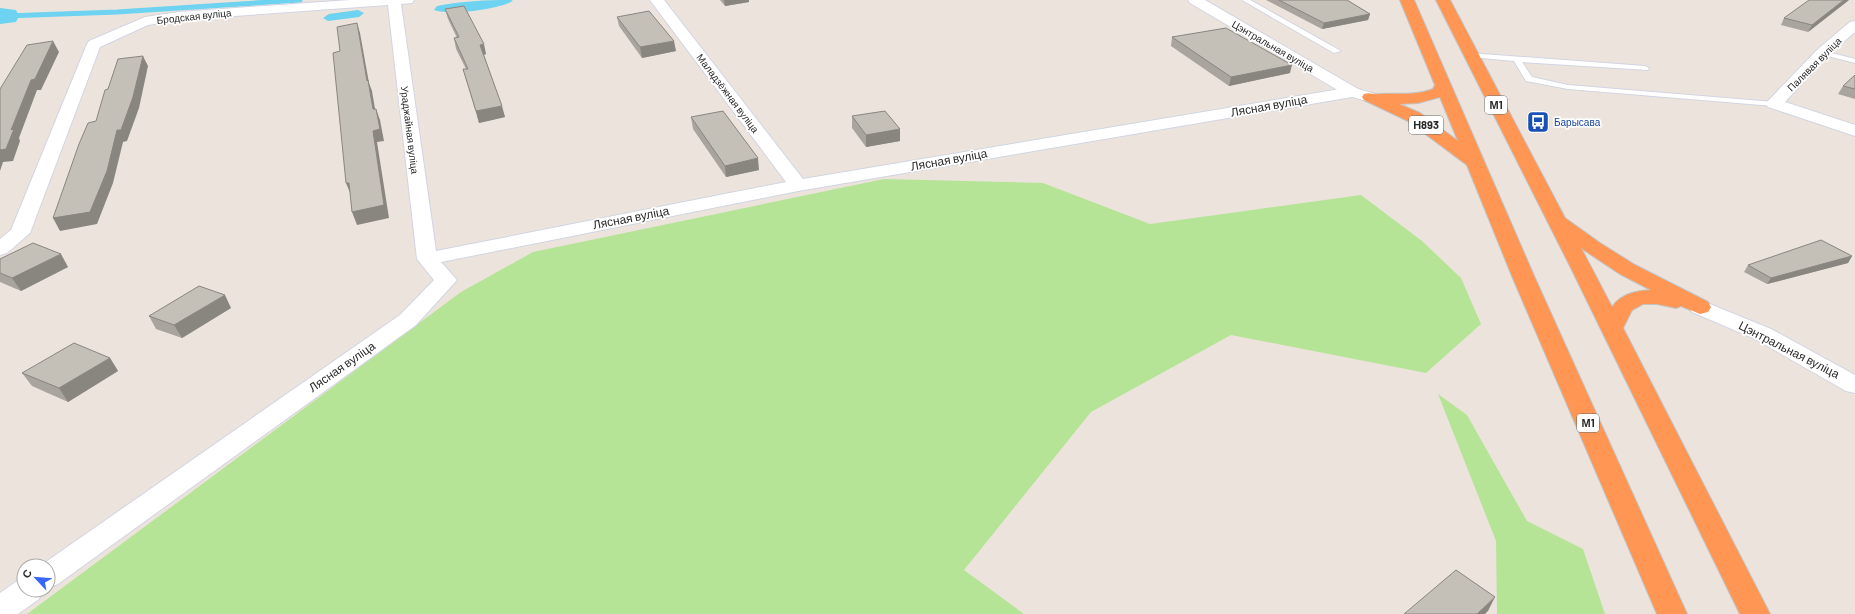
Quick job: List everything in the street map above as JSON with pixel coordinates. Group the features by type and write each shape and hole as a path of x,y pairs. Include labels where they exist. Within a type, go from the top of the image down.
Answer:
{"highway":[{"name":"М1","path":"1407,0 1524,276 1672,614"},
{"name":"М1","path":"1443,0 1612,329 1755,614"},
{"name":"Н893","path":"1361,94 1402,100 1424,98 1439,92 1443,86"},
{"name":"Н893","path":"1361,94 1414,117 1476,163"},
{"path":"1555,218 1571,232 1618,264 1700,307"},
{"path":"1612,329 1626,304 1641,296 1665,298 1700,307"}],"street":[{"name":"Бродская вуліца","path":"0,249 20,233 94,44 145,21 179,16 400,0"},
{"name":"Ураджайная вуліца","path":"400,0 427,259"},
{"name":"Маладзёжная вуліца","path":"657,0 798,185"},
{"name":"Цэнтральная вуліца","path":"1195,0 1361,94"},
{"name":"Палявая вуліца","path":"1774,104 1823,52 1855,25"},
{"name":"Лясная вуліца","path":"427,259 798,185 1361,94"},
{"path":"1774,104 1855,131"},
{"name":"Лясная вуліца","path":"56,570 408,320 446,280 427,259"},
{"name":"Цэнтральная вуліца","path":"1700,307 1763,334 1855,385"},
{"path":"0,610 17,598"}],"lane":[{"path":"1245,0 1337,51"},
{"path":"1823,52 1855,61"},
{"path":"1471,55 1645,68"},
{"path":"1517,59 1530,79 1538,82 1568,87 1774,104"}],"green space":[{"path":"884,179 1043,183 1150,224 1361,195 1422,241 1461,278 1481,324 1426,373 1231,335 1091,412 964,570 1024,614 27,614 49,598 56,598 56,592 461,292 533,252"},
{"path":"1438,394 1467,415 1527,521 1583,549 1605,614 1497,614 1496,541"}],"water":[{"path":"513,1 497,7 474,11 441,12 434,10 437,6 456,3"},
{"path":"358,10 364,13 359,17 328,21 323,18 329,14"}],"building":[{"path":"1279,0 1347,0 1370,14 1324,23"},
{"path":"1809,0 1844,0 1812,25 1784,18"},
{"path":"464,6 484,44 480,45 502,106 476,111 463,69 468,69 454,38 459,37 445,9"},
{"path":"649,11 674,41 640,47 617,17"},
{"path":"357,23 373,109 376,109 380,129 373,131 384,205 352,212 349,183 346,183 333,53 340,51 337,27"},
{"path":"1226,28 1292,65 1231,77 1172,37"},
{"path":"53,41 35,79 31,80 11,130 14,129 6,149 0,150 0,89 27,45"},
{"path":"143,56 133,97 121,130 117,130 107,171 90,212 53,218 79,144 88,123 96,121 105,90 108,89 118,59"},
{"path":"1855,75 1855,89 1843,86"},
{"path":"723,111 758,158 725,166 691,117"},
{"path":"885,111 900,129 866,135 852,116"},
{"path":"1821,240 1852,256 1771,278 1748,265"},
{"path":"33,243 61,254 12,278 0,273 0,259"},
{"path":"199,286 225,295 174,325 149,316"},
{"path":"74,343 110,358 59,388 22,373"},
{"path":"1456,570 1495,597 1477,614 1404,614"}],"waterway":[{"path":"6,16 117,12 300,0"},
{"path":"0,16 6,16"}],"place":[{"name":"Барысава","path":"1538,122"}]}
